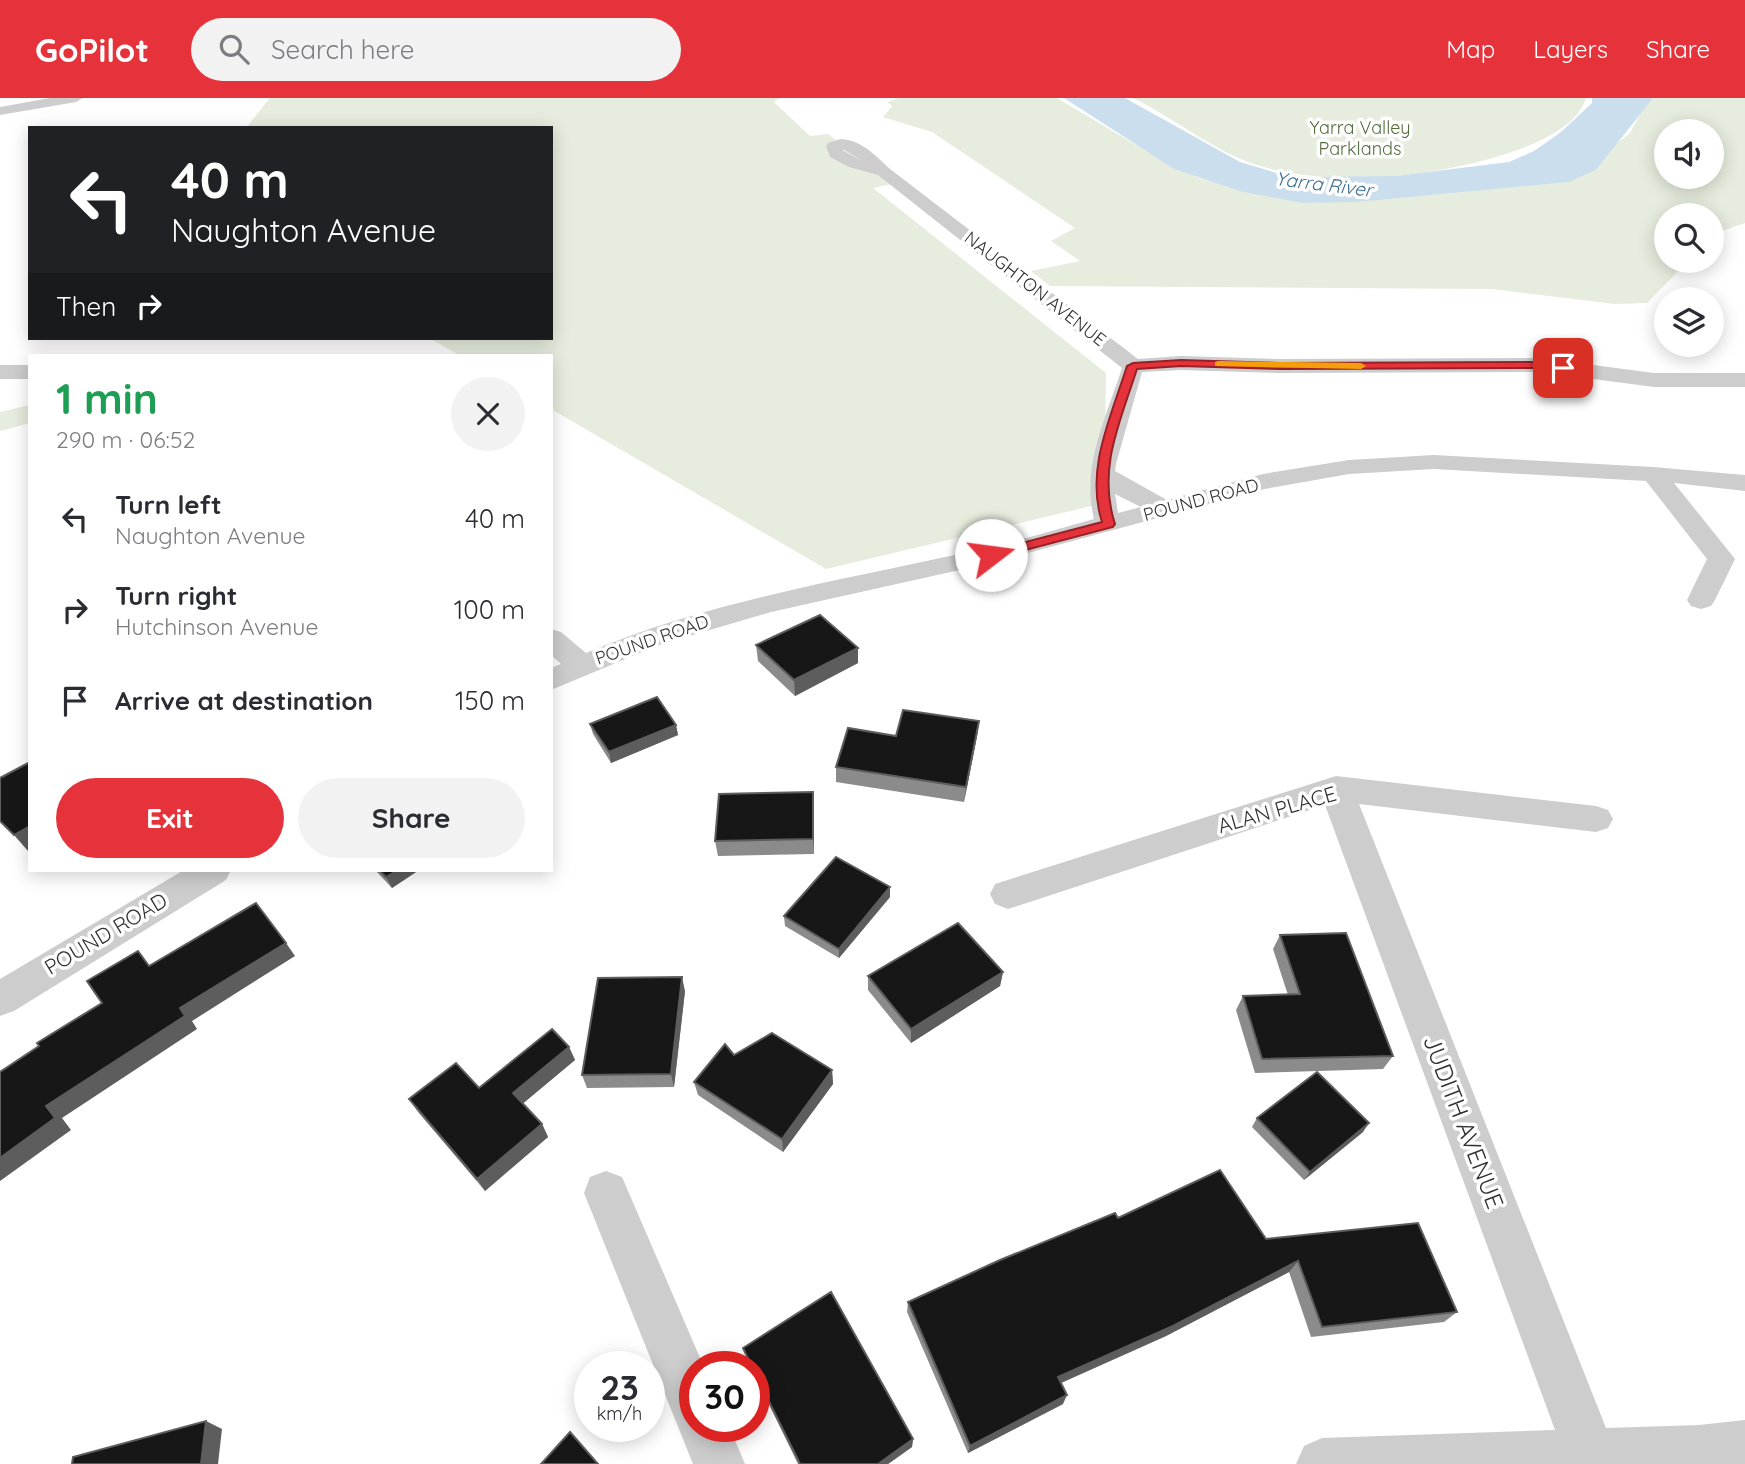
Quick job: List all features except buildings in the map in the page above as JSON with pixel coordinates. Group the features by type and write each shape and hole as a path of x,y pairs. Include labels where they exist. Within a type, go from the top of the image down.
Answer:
{"street":[{"path":"0,111 76,98"},
{"name":"NAUGHTON AVENUE","path":"884,172 1133,366"},
{"path":"1108,524 1103,507 1102,470 1133,366 1181,363 1280,366 1540,365 1654,380 1745,380"},
{"path":"0,372 28,372"},
{"name":"POUND ROAD","path":"553,679 649,638 767,604 886,580 1165,510 1263,482 1349,467 1434,461 1745,482"},
{"path":"1102,470 1112,482 1153,501 1165,510"},
{"path":"1653,474 1721,559 1702,600"},
{"path":"553,641 581,665"},
{"name":"ALAN PLACE","path":"1008,894 1336,789 1596,819"},
{"name":"JUDITH AVENUE","path":"1336,789 1590,1454"},
{"name":"POUND ROAD","path":"0,999 210,872"},
{"path":"606,1193 679,1368"},
{"path":"710,1442 719,1464"},
{"path":"1322,1464 1699,1451 1745,1446"}],"green space":[{"path":"270,98 779,98 774,102 810,136 828,134 892,184 873,188 1106,373 1104,503 826,569 553,410 553,354 457,354 433,340 553,340 553,126 248,126"},
{"path":"899,98 1057,98 1163,161 1199,178 1276,198 1314,203 1568,182 1596,170 1616,144 1630,133 1649,98 1745,98 1745,223 1724,230 1724,203 1654,203 1654,273 1676,273 1663,287 1654,287 1654,296 1647,303 1615,304 1491,289 1050,286 1031,271 1080,261 1051,241 1075,228 932,132 883,117 892,106 887,102"},
{"name":"Yarra Valley Parklands","path":"1133,98 1586,98 1574,117 1553,134 1524,147 1457,167 1424,173 1357,178 1301,174 1243,160"},
{"path":"28,405 28,424 0,431 0,412"}],"water":[{"name":"Yarra River","path":"1064,98 1125,98 1240,162 1277,173 1313,177 1396,176 1509,162 1534,151 1561,132 1592,103 1592,98 1653,98 1596,170 1569,182 1356,202 1303,203 1243,192 1174,169"}],"slow traffic":[{"path":"1218,364 1361,366"}],"route":[{"path":"991,555 1108,524 1100,478 1104,454 1133,366 1181,363 1280,366 1540,365 1563,368"}]}
